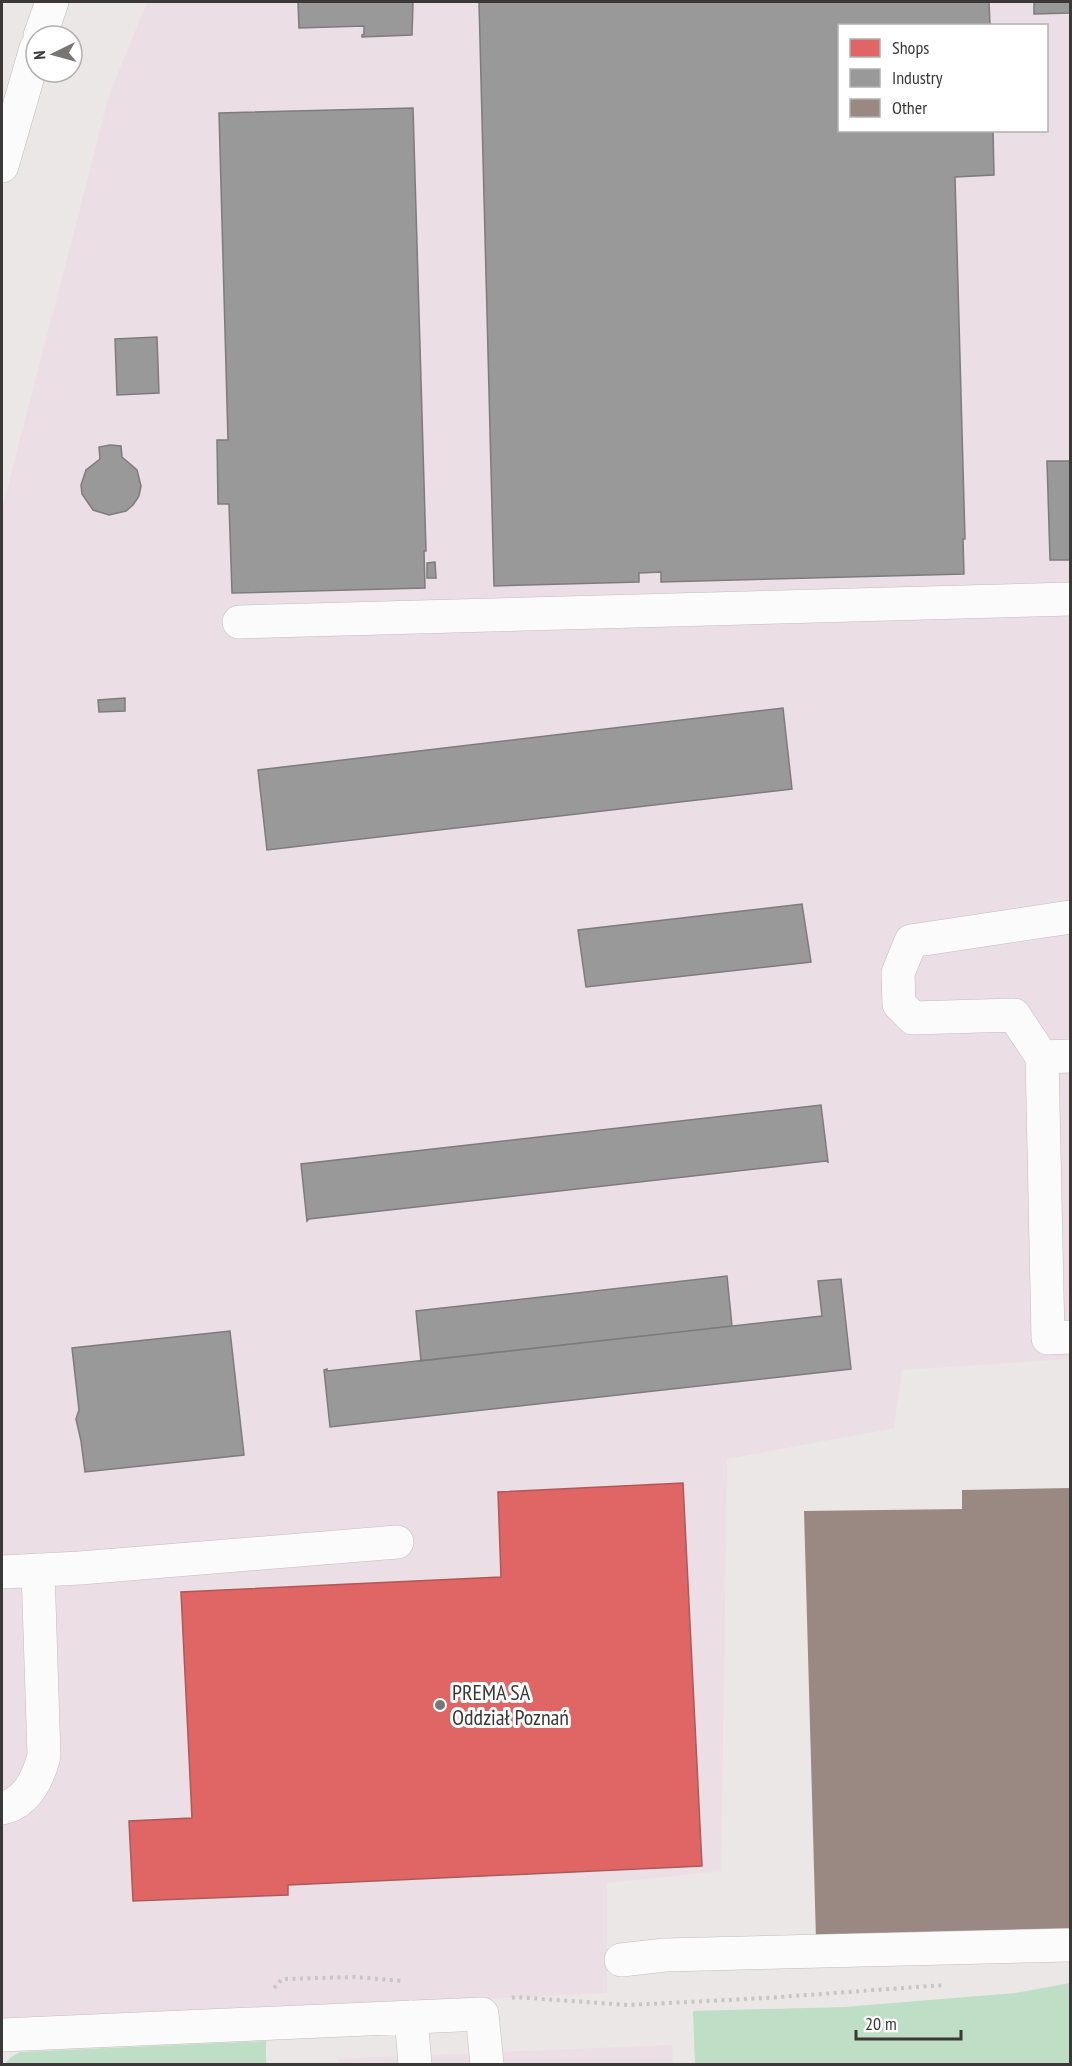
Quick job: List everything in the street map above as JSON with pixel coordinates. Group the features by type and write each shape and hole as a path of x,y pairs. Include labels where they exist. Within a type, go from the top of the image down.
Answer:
{"street":[{"path":"44,24 52,2"},
{"path":"2,166 26,84"},
{"path":"239,622 1071,599"},
{"path":"1071,917 910,940 898,973 899,1004 913,1018 1014,1015 1056,1057 1048,1338 1071,1337"},
{"path":"2,1572 397,1542"},
{"path":"2,1808 21,1799 32,1787 44,1756 38,1570"},
{"path":"621,1960 665,1955 1071,1946"},
{"path":"2,2035 482,2014 487,2064"},
{"path":"411,2017 415,2064"}],"path":[{"path":"482,2014 515,1997 628,2005 766,1998 950,1984"}],"shaded area":[{"path":"147,2 1070,2 1070,1359 902,1370 894,1428 727,1459 721,1871 607,1883 607,1993 2,2021 2,509 110,93"},
{"path":"672,2045 673,2064 339,2064 338,2059"}],"green space":[{"path":"1070,1983 1070,2064 695,2064 693,2011 844,2007 1016,1993"},
{"path":"266,2041 266,2064 5,2064 20,2052"}],"building: Shops":[{"name":"PREMA SA Oddział Poznań","path":"683,1483 702,1866 288,1885 288,1895 133,1901 129,1821 192,1818 181,1592 501,1577 498,1492"}],"building: Industry":[{"path":"298,2 413,2 412,35 362,37 364,26 299,28"},
{"path":"479,2 989,2 990,24 838,24 838,132 993,132 994,175 955,177 964,574 661,582 661,572 639,573 639,582 494,586"},
{"path":"1034,2 1070,2 1070,13 1034,14"},
{"path":"413,108 426,551 424,551 425,588 232,593 229,504 218,504 217,440 228,440 219,113"},
{"path":"157,337 159,393 117,395 115,339"},
{"path":"121,446 122,457 137,470 141,486 139,496 133,505 126,511 109,515 93,510 82,494 81,485 86,470 100,459 99,447"},
{"path":"1047,461 1070,461 1070,560 1050,560"},
{"path":"435,562 436,578 427,578 427,563"},
{"path":"125,698 125,711 99,712 98,700"},
{"path":"783,708 792,789 267,850 258,770"},
{"path":"802,904 811,962 586,987 578,930"},
{"path":"821,1105 828,1162 307,1221 301,1164"},
{"path":"727,1276 732,1326 421,1361 416,1311"},
{"path":"841,1279 851,1369 330,1427 324,1370 327,1369 327,1371 822,1316 818,1281"},
{"path":"230,1331 244,1455 85,1472 76,1419 79,1410 72,1348"}],"building: Other":[{"path":"1070,1488 1070,1934 816,1940 804,1511 962,1509 962,1490"}],"place":[{"name":"PREMA SA Oddział Poznań","path":"440,1705"}]}
